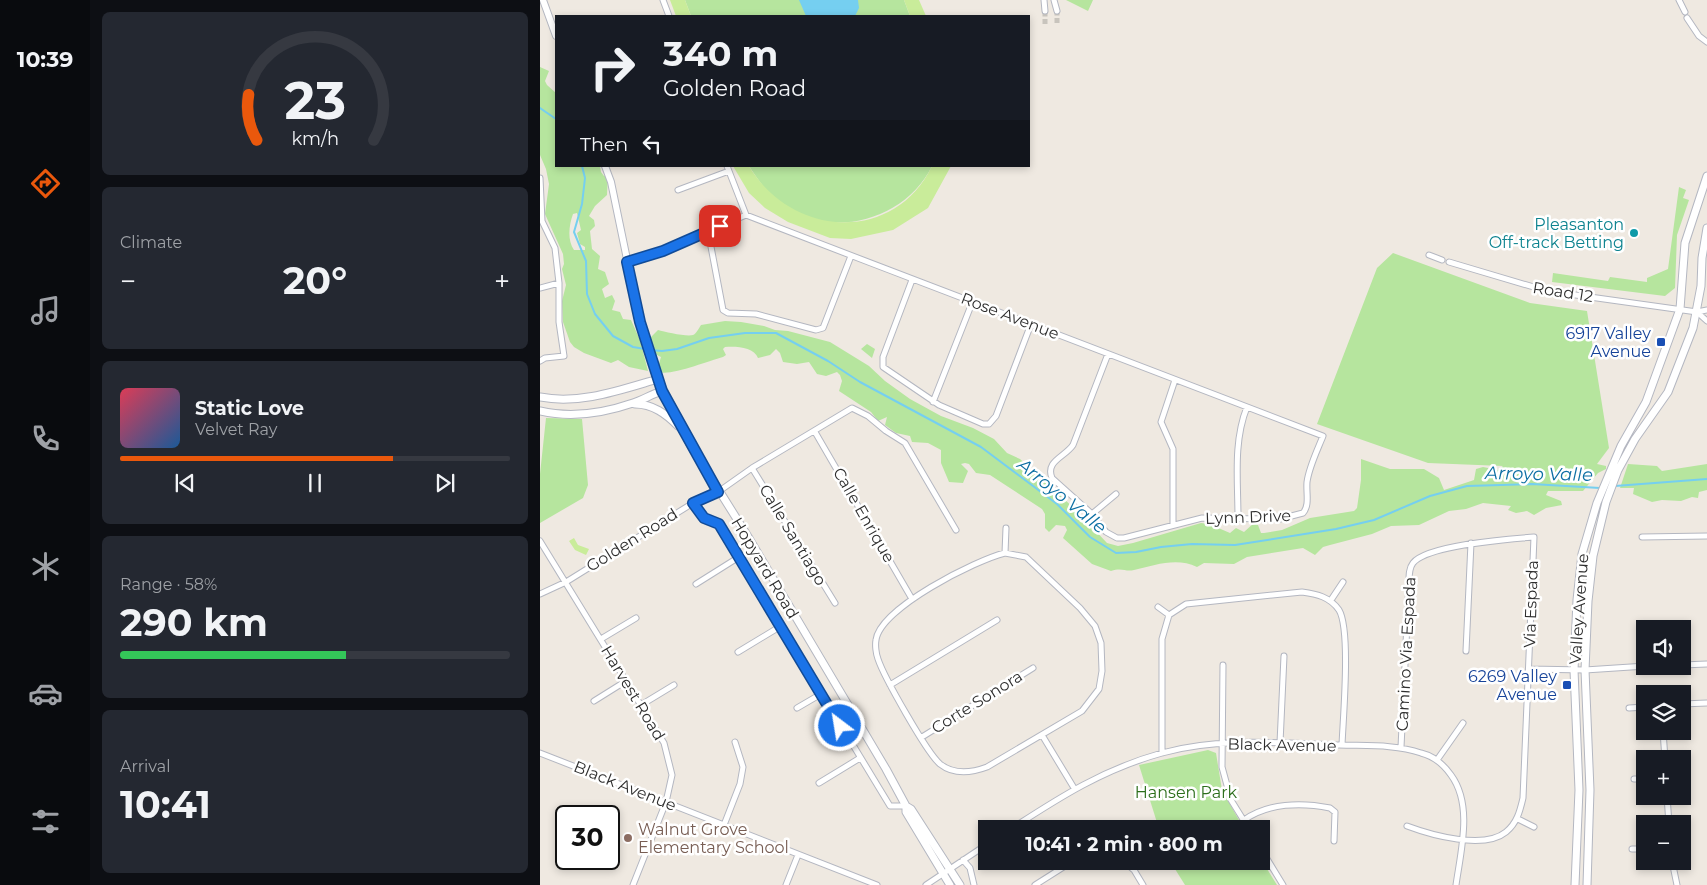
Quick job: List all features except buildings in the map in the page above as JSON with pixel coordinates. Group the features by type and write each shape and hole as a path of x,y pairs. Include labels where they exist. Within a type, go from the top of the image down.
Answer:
{"main road":[{"name":"Valley Avenue","path":"1576,885 1579,790 1574,670 1577,600 1582,554 1598,502 1646,402 1680,309 1685,242 1707,176"},
{"name":"Valley Avenue","path":"1587,885 1590,790 1585,670 1588,601 1592,565 1614,470 1668,392 1697,312 1707,228"},
{"name":"Hopyard Road","path":"658,379 682,430 718,492 750,540 906,806 906,812 947,872 960,885"},
{"path":"540,397 552,399 611,393 658,379"},
{"path":"540,411 574,414 633,404 662,391"},
{"path":"633,404 651,406 660,411 682,430"},
{"name":"Hopyard Road","path":"947,872 950,885"}],"street":[{"path":"543,0 555,33"},
{"path":"663,0 669,15"},
{"path":"1044,0 1045,11"},
{"path":"1054,0 1057,11"},
{"path":"1678,0 1685,12"},
{"path":"1687,18 1699,36 1707,42"},
{"name":"Hopyard Road","path":"606,167 640,322 658,379"},
{"path":"627,262 663,251 746,215 728,168 678,190"},
{"path":"540,178 541,221 555,248 559,283 559,322 564,356 545,358 540,361"},
{"name":"Rose Avenue","path":"746,215 1322,436 1310,468 1307,481 1307,509 1304,514"},
{"path":"708,231 723,310 756,314 816,330 823,328 851,256"},
{"path":"1429,255 1442,260"},
{"name":"Road 12","path":"1449,262 1547,291 1697,312"},
{"path":"912,280 882,362 888,371 933,402 961,416 983,424 990,424 996,416 1031,324"},
{"path":"540,288 559,283"},
{"path":"933,402 972,302"},
{"path":"1697,312 1707,310"},
{"path":"1697,312 1707,321"},
{"name":"Lynn Drive","path":"1108,354 1073,445 1066,455 1054,462 1050,472 1052,478 1092,514 1106,532 1117,538 1210,517 1280,518 1304,514"},
{"path":"1173,524 1173,449 1161,422 1175,380"},
{"path":"1238,518 1238,441 1240,426 1247,407"},
{"name":"Golden Road","path":"540,594 566,582 693,503 718,492 752,468 815,432 852,408 868,416 886,431 905,443 956,530"},
{"name":"Calle Enrique","path":"815,432 912,599"},
{"name":"Calle Santiago","path":"752,468 835,603"},
{"path":"1092,514 1116,494"},
{"name":"Hopyard Road","path":"693,503 704,518 719,524 890,806 906,806"},
{"path":"1005,553 1006,528"},
{"path":"1642,537 1707,536"},
{"name":"Via Espada","path":"1472,543 1534,537 1523,798 1518,819"},
{"name":"Harvest Road","path":"540,541 664,744 672,775 666,802 633,885"},
{"path":"1466,651 1472,543"},
{"name":"Camino Via Espada","path":"1401,748 1409,582 1412,564 1416,560 1450,548 1472,543"},
{"path":"1005,553 1026,557 1074,602 1095,626 1101,643 1102,671 1099,689 1091,702 1082,711 987,767 972,773 954,771 941,764 931,754 890,685 877,658 876,640 891,615 912,599 986,558 1005,553"},
{"path":"696,584 739,557"},
{"path":"1331,600 1343,582"},
{"path":"1162,753 1162,639 1169,615 1186,604 1302,592 1316,594 1331,600 1340,612 1345,638 1342,745"},
{"path":"1158,607 1169,615"},
{"path":"601,638 636,618"},
{"path":"890,685 997,620"},
{"path":"738,652 780,626"},
{"path":"1280,743 1284,656"},
{"path":"1691,665 1707,664"},
{"path":"1223,665 1220,744 1222,767 1231,800 1244,820 1256,811 1270,806 1319,806 1330,808 1335,812 1334,841"},
{"path":"1529,669 1585,670 1636,667"},
{"name":"Corte Sonora","path":"922,737 1033,668"},
{"path":"594,701 626,682"},
{"path":"641,705 674,686"},
{"path":"796,708 821,694"},
{"path":"1691,704 1707,703"},
{"path":"1629,708 1636,708"},
{"path":"1437,760 1463,723"},
{"path":"1042,735 1074,788"},
{"path":"724,825 740,784 743,767 735,742"},
{"name":"Black Avenue","path":"1025,820 1074,788 1162,753 1198,745 1280,743 1401,748 1423,753 1437,760 1450,774 1461,798 1464,806 1456,885"},
{"name":"Black Avenue","path":"540,753 877,885"},
{"path":"819,783 860,758"},
{"path":"1408,826 1436,835 1483,841 1505,834 1518,819 1534,827"},
{"path":"926,885 978,850"},
{"path":"786,885 798,855"},
{"path":"963,860 970,868 974,885"},
{"path":"1270,864 1283,885"},
{"path":"1034,885 1058,870"},
{"path":"1134,870 1143,885"},
{"path":"1674,870 1677,885"}],"green space":[{"path":"670,0 685,0 691,15 676,15"},
{"path":"685,0 904,0 910,15 691,15"},
{"path":"904,0 919,0 926,15 910,15"},
{"path":"1066,0 1093,0 1088,11"},
{"path":"540,67 549,71 545,81 555,92 555,167 600,167 604,176 608,174 607,195 595,206 589,216 594,220 595,226 590,231 592,249 600,256 598,269 605,272 609,284 602,289 605,298 612,295 615,301 612,310 620,312 623,319 631,320 640,340 648,371 629,367 618,360 611,363 584,353 570,342 563,322 562,301 566,285 562,269 564,264 563,254 545,214 549,184 546,169 540,155","holes":["577,213 581,230 577,233 580,244 585,247 585,250 574,250 570,242 570,223 573,214"]},
{"path":"734,167 750,167 767,190 790,207 815,218 842,222 868,219 893,209 915,192 931,167 950,167 928,208 893,230 851,239 830,238 788,222 765,208 749,193"},
{"path":"750,167 931,167 920,185 904,200 886,212 865,219 843,222 822,221 800,215 781,204 763,186"},
{"path":"1679,187 1686,190 1683,198 1689,200 1677,235 1675,288 1665,296 1552,282 1553,273 1608,281 1610,277 1647,282 1647,278 1668,269"},
{"path":"1393,253 1530,303 1587,311 1609,448 1597,464 1606,466 1606,469 1598,473 1583,491 1548,491 1546,495 1561,501 1562,505 1546,508 1534,515 1527,511 1516,513 1508,510 1511,506 1483,503 1466,509 1449,511 1419,525 1391,526 1372,534 1323,547 1315,555 1303,548 1247,557 1234,564 1204,563 1197,567 1174,562 1131,570 1118,569 1111,571 1092,564 1063,538 1067,530 1065,526 1056,525 1049,532 1045,528 1045,514 1042,509 990,475 976,473 969,464 965,463 961,464 968,471 963,483 949,482 941,463 941,450 928,443 912,442 910,436 896,433 885,425 887,417 878,421 871,412 839,391 842,381 837,372 826,376 817,374 809,362 797,364 783,362 780,353 776,349 770,355 758,358 749,349 725,347 723,349 726,355 723,357 665,373 659,372 658,367 661,357 649,345 649,339 658,330 693,335 701,325 725,321 764,326 830,342 869,366 885,381 910,399 941,416 973,428 994,439 1007,453 1020,459 1075,509 1107,543 1118,546 1133,543 1201,523 1209,524 1230,533 1236,528 1244,532 1254,523 1258,525 1261,533 1264,533 1282,530 1310,518 1354,511 1357,508 1361,480 1361,459 1390,469 1424,469 1439,478 1444,490 1474,480 1476,469 1483,467 1498,470 1503,466 1428,463 1317,424 1377,268"},
{"path":"867,344 875,349 872,358 861,349"},
{"path":"546,418 582,419 588,485 583,498 540,523 540,474"},
{"path":"1628,464 1657,466 1662,471 1707,464 1707,490 1699,492 1698,498 1692,497 1681,501 1662,500 1652,502 1633,494 1634,488 1620,488"},
{"path":"574,538 578,545 589,549 586,555 575,550 569,541"},
{"name":"Hansen Park","path":"1208,750 1216,753 1222,790 1239,820 1156,820 1139,765"},
{"path":"1176,870 1268,870 1277,885 1185,885"}],"water":[{"path":"799,0 858,0 859,8 856,15 806,15"}],"waterway":[{"name":"Arroyo Valle","path":"540,108 555,118"},
{"name":"Arroyo Valle","path":"582,167 585,178 582,204 574,232 586,261 587,294 595,314 613,336 633,347 645,349"},
{"name":"Arroyo Valle","path":"650,350 677,349 709,338 745,333 776,333 828,361 860,382 981,447 1057,504 1090,537 1116,553 1192,544 1235,545 1336,529 1374,520 1430,496 1467,486 1532,484 1600,488"},
{"name":"Arroyo Valle","path":"1615,486 1707,479"}],"tunnel":[{"path":"1045,11 1045,24"},
{"path":"1057,11 1057,23"}],"place":[{"name":"Pleasanton Off-track Betting","path":"1634,233"},
{"name":"6917 Valley Avenue","path":"1661,342"},
{"name":"6269 Valley Avenue","path":"1567,685"},
{"name":"Walnut Grove Elementary School","path":"628,838"}],"route":[{"path":"720,226 663,251 627,262 640,322 662,391 718,492 693,503 704,518 719,524 840,726"}]}
